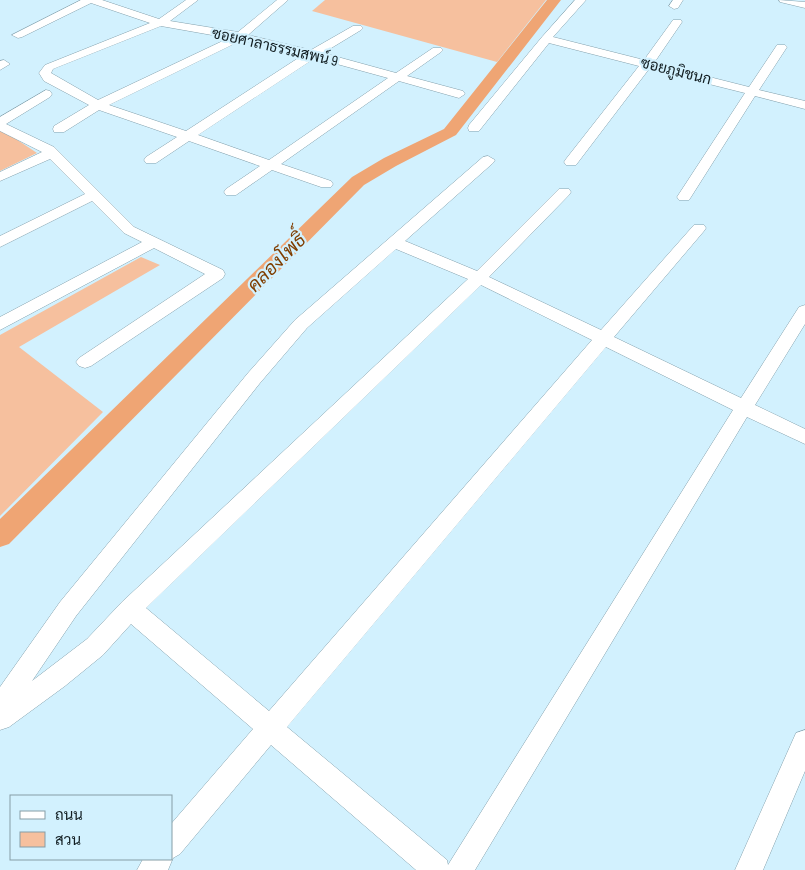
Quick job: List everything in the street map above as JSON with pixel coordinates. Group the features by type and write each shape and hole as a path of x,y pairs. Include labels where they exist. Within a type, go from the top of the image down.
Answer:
{"street":[{"name":"ซอยศาลาธรรมสพน์ 9","path":"91,0 160,23 240,36 459,94"},
{"path":"18,35 91,0"},
{"path":"193,0 160,23 49,67 44,73 48,78 98,105 326,184"},
{"path":"59,129 98,105 240,36 283,0"},
{"path":"474,128 546,39 581,0"},
{"path":"784,0 805,5"},
{"path":"571,162 677,22"},
{"path":"151,160 313,54 357,28"},
{"name":"ซอยภูมิชนก","path":"546,39 805,105"},
{"path":"684,197 781,47"},
{"path":"230,192 437,50"},
{"path":"46,94 0,124 51,153 129,230 217,274 86,362"},
{"path":"0,177 51,153"},
{"path":"0,708 68,609 254,378 319,307 488,160"},
{"path":"0,718 56,678 95,646 130,609 479,278 564,192"},
{"path":"0,242 94,195"},
{"path":"172,844 698,228"},
{"path":"0,324 154,242"},
{"path":"395,242 479,278 805,437"},
{"path":"460,870 805,311"},
{"path":"130,609 437,870"},
{"path":"750,870 805,742"},
{"path":"151,870 159,860"}],"green space":[{"path":"325,0 546,0 497,62 312,11"},
{"path":"0,131 4,131 37,153 0,171"},
{"path":"141,257 160,265 19,347 103,412 0,516 0,335"}],"waterway":[{"name":"คลองโพธิ์","path":"0,536 358,181 390,162 450,132 554,0"}]}
